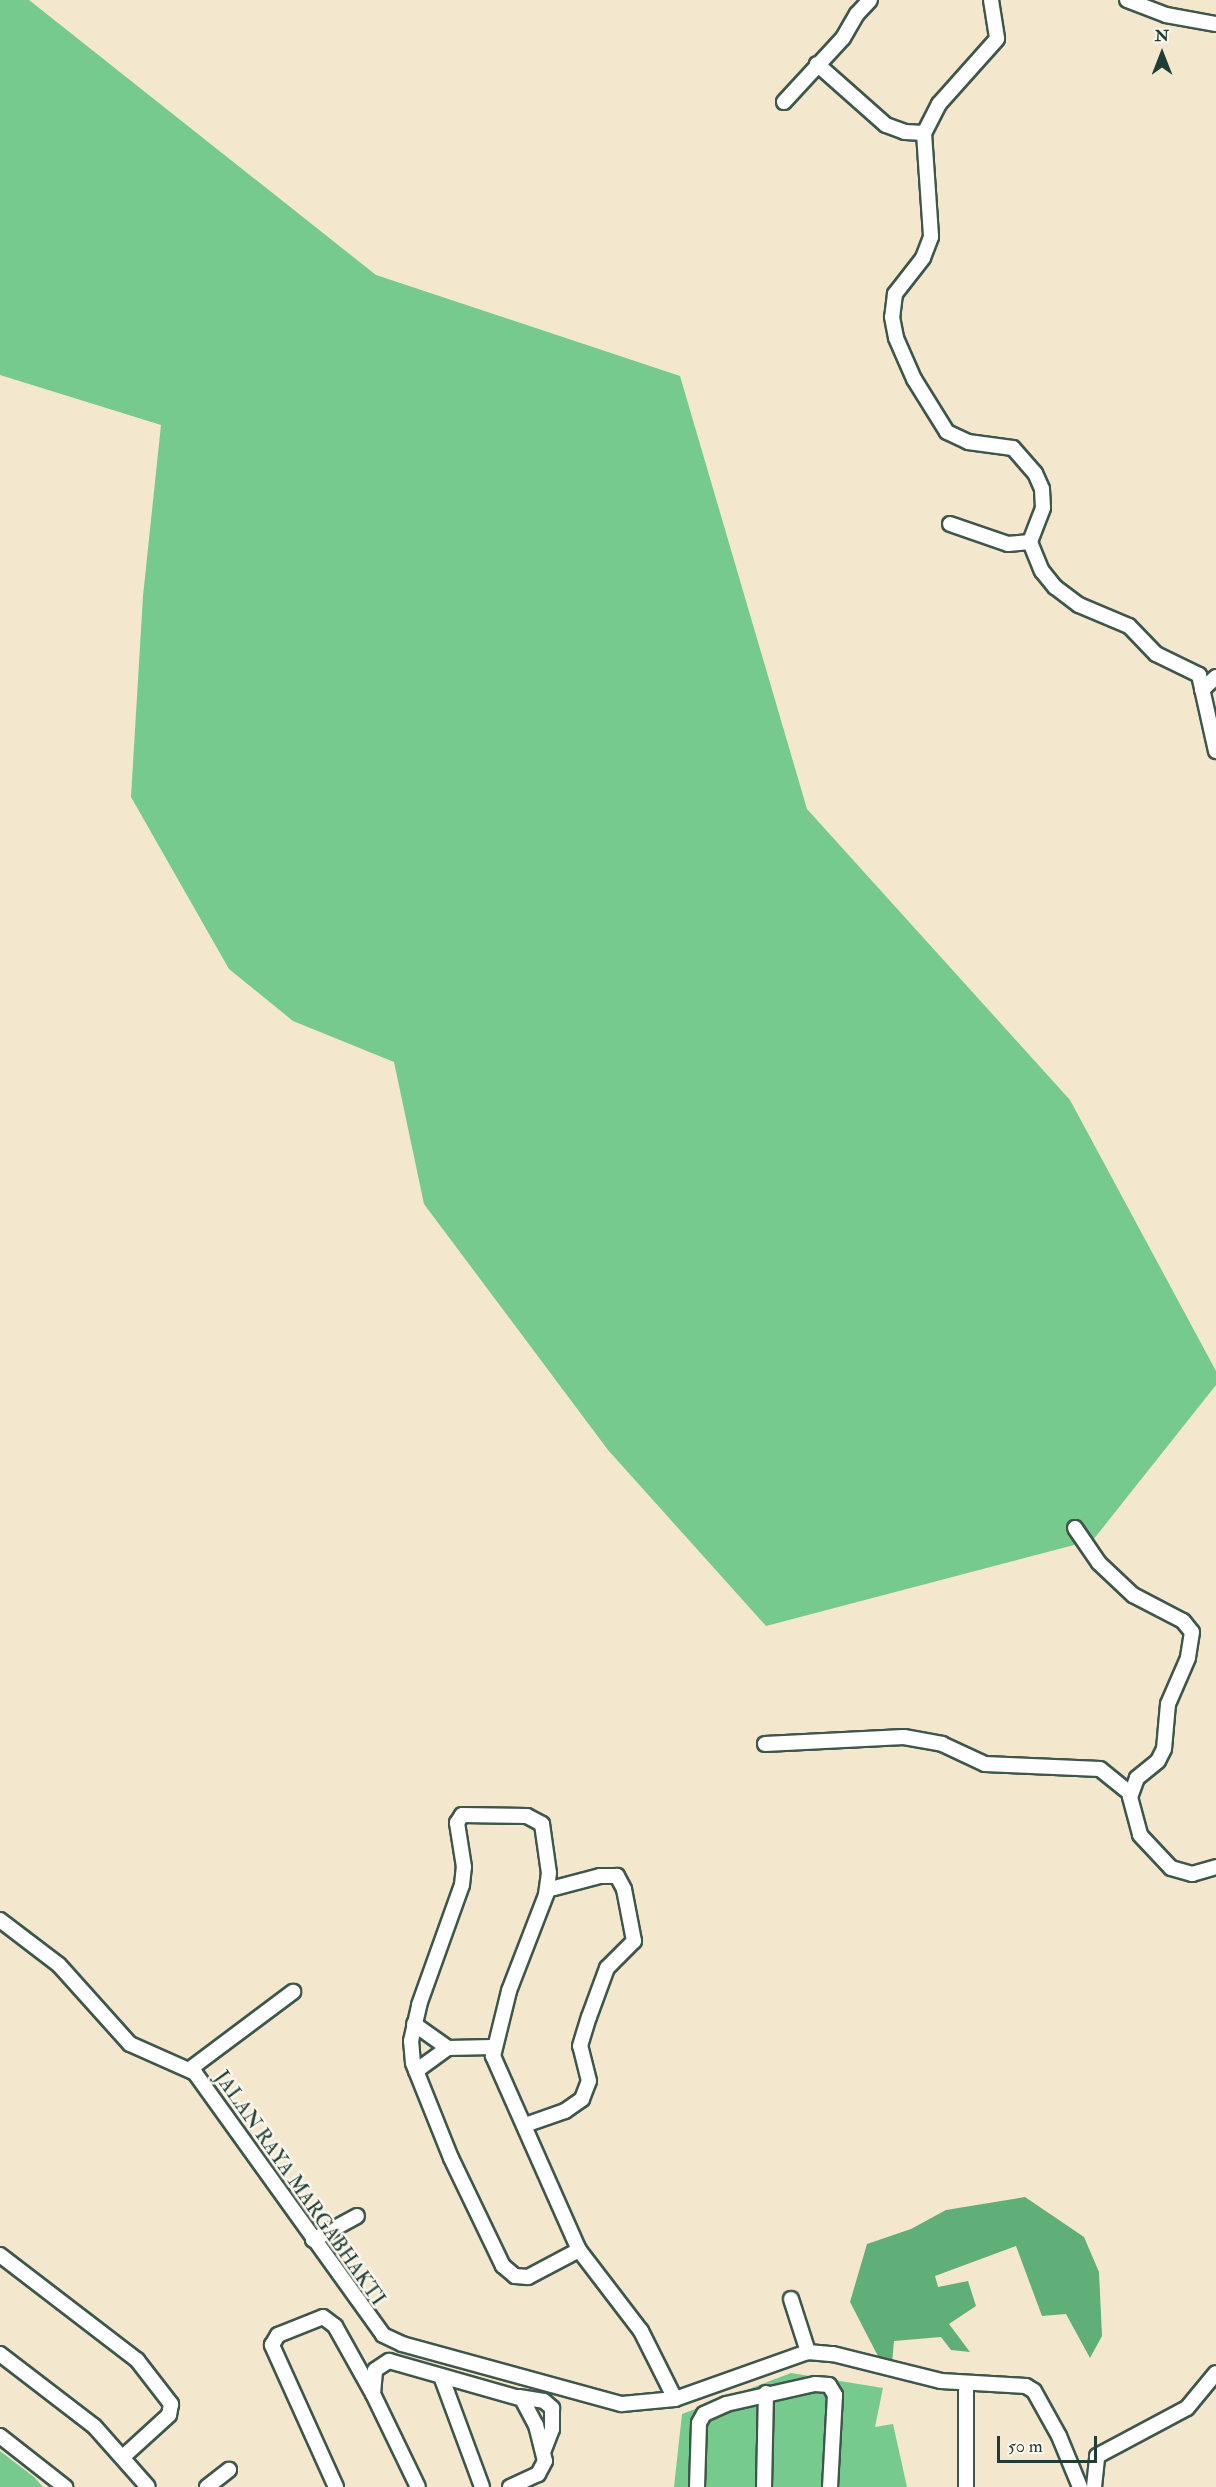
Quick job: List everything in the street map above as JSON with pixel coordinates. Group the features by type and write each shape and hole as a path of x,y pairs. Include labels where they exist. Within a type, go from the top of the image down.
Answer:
{"street":[{"path":"784,102 843,38 870,0"},
{"path":"991,0 996,39 939,104 924,133 931,237 923,258 896,294 892,317 896,338 914,379 947,432 969,442 1013,448 1035,474 1043,502 1038,529 1030,542"},
{"path":"1127,0 1166,15 1216,24"},
{"path":"817,64 886,125 905,132 924,133"},
{"path":"950,524 1008,544 1030,542"},
{"path":"1030,542 1042,571 1064,596 1118,620 1139,634 1156,654 1191,668 1199,675 1216,751"},
{"path":"1202,690 1216,677"},
{"path":"1075,1528 1099,1563 1133,1595 1183,1621 1192,1632 1188,1658 1168,1704 1164,1749 1158,1761 1137,1778 1130,1793 1140,1836 1164,1862 1186,1873 1204,1873 1216,1867"},
{"path":"765,1744 904,1737 942,1744 985,1764 1100,1770 1130,1793"},
{"path":"579,2250 528,2277 515,2276 503,2266 451,2158 416,2071 410,2048 414,2024 462,1885 459,1816 476,1813 539,1819 549,1873 547,1890 509,1991 493,2047 493,2056 579,2250 641,2331 675,2399"},
{"path":"525,2126 565,2111 582,2099 589,2085 579,2052 586,2024 607,1968 634,1941 624,1889 615,1875 547,1890"},
{"name":"JALAN RAYA MARGABHAKTI","path":"0,1920 59,1965 130,2044 190,2069 383,2335 402,2344 612,2403 643,2405 675,2399 808,2352"},
{"path":"190,2069 293,1992"},
{"path":"414,2024 448,2048"},
{"path":"416,2071 448,2048 493,2047"},
{"path":"313,2240 357,2216"},
{"path":"0,2255 136,2360 171,2404 169,2415 124,2456"},
{"path":"791,2299 808,2352 966,2383 1006,2383 1034,2391 1059,2436 1080,2487"},
{"path":"336,2487 276,2360 275,2339 316,2318 327,2318 373,2394 417,2487"},
{"path":"0,2354 77,2412 124,2456 148,2487"},
{"path":"373,2394 375,2370 385,2362 519,2397 544,2401 552,2408 552,2429 544,2450 542,2471 510,2487"},
{"path":"1094,2487 1097,2456 1186,2408 1216,2373"},
{"path":"441,2376 482,2487"},
{"path":"966,2383 966,2487"},
{"path":"697,2487 699,2423 704,2414 726,2404 766,2393 815,2384 832,2388 830,2487"},
{"path":"764,2487 766,2393"},
{"path":"519,2397 528,2406 544,2450"},
{"path":"0,2436 65,2487"},
{"path":"207,2487 230,2470"}],"green space":[{"path":"0,0 29,0 376,275 680,376 807,809 1070,1100 1216,1371 1216,1385 1093,1540 766,1626 608,1450 424,1204 394,1062 293,1021 229,969 131,797 143,596 161,425 0,375"},
{"path":"1025,2197 1084,2237 1099,2272 1102,2336 1090,2358 1066,2314 1042,2316 1016,2246 935,2276 938,2287 968,2281 976,2306 949,2324 970,2352 951,2350 941,2337 894,2341 892,2363 880,2360 850,2302 867,2244 911,2229 946,2210"},
{"path":"791,2373 883,2388 875,2427 893,2424 907,2487 674,2487 682,2414"},
{"path":"0,2451 34,2477 43,2487 0,2487"}]}
